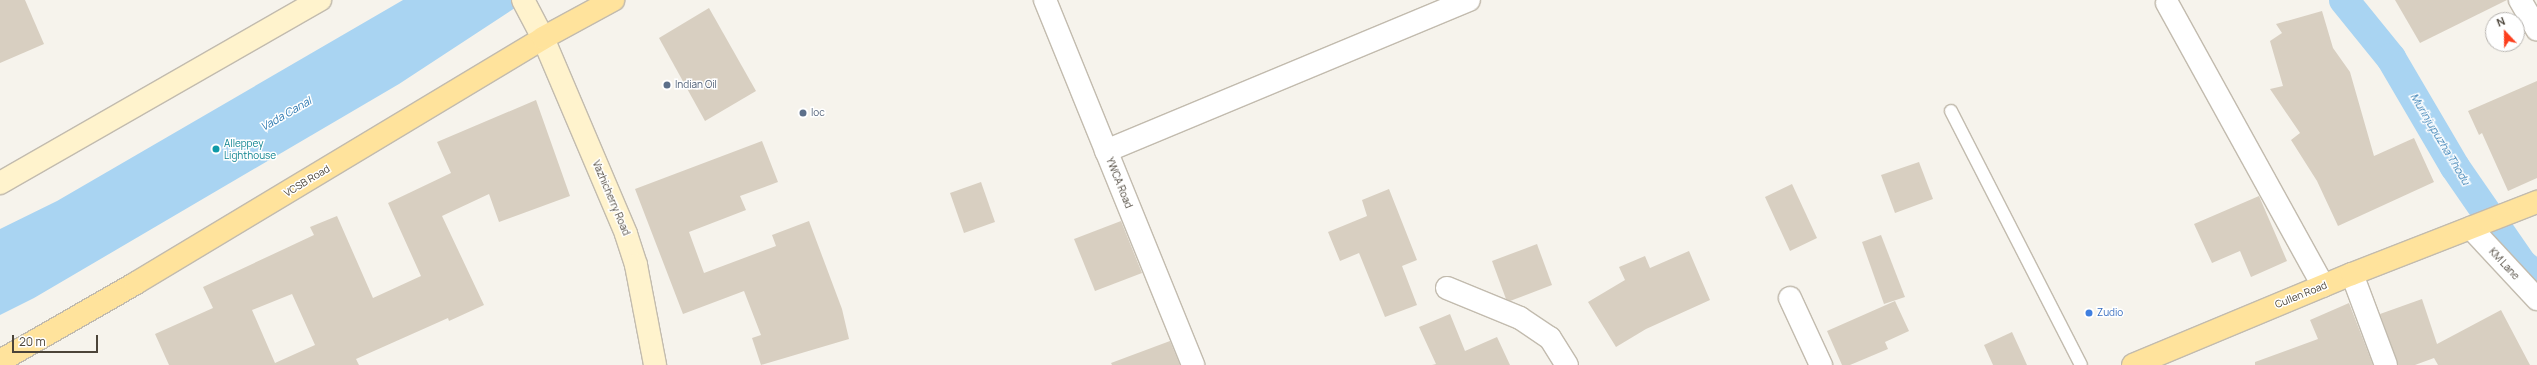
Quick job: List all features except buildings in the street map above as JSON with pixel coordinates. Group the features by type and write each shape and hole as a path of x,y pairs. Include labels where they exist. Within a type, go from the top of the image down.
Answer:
{"main road":[{"path":"0,183 320,0"},
{"name":"VCSB Road","path":"0,361 136,283 543,38 613,0"},
{"name":"Vazhicherry Road","path":"525,4 543,38 626,234 636,265 655,365"},
{"name":"Cullen Road","path":"2133,365 2352,274 2537,202"}],"street":[{"name":"YWCA Road","path":"1045,0 1194,365"},
{"path":"1106,151 1469,0"},
{"path":"2520,0 2537,29"},
{"path":"2167,3 2323,286"},
{"name":"KM Lane","path":"2471,228 2537,299"},
{"path":"2352,274 2386,365"},
{"path":"1447,288 1520,318 1550,338 1567,365"},
{"path":"1790,298 1821,365"}],"lane":[{"path":"1951,111 2081,365"}],"water":[{"name":"Vada Canal","path":"403,0 527,0 399,84 34,298 0,315 0,229 57,201"}],"waterway":[{"name":"Murinjupuzha Thodu","path":"2344,0 2391,58 2455,167 2522,264 2537,276"}],"place":[{"name":"Indian Oil","path":"667,85"},
{"name":"Ioc","path":"803,113"},
{"name":"Alleppey Lighthouse","path":"216,149"},
{"name":"Zudio","path":"2089,313"}]}
